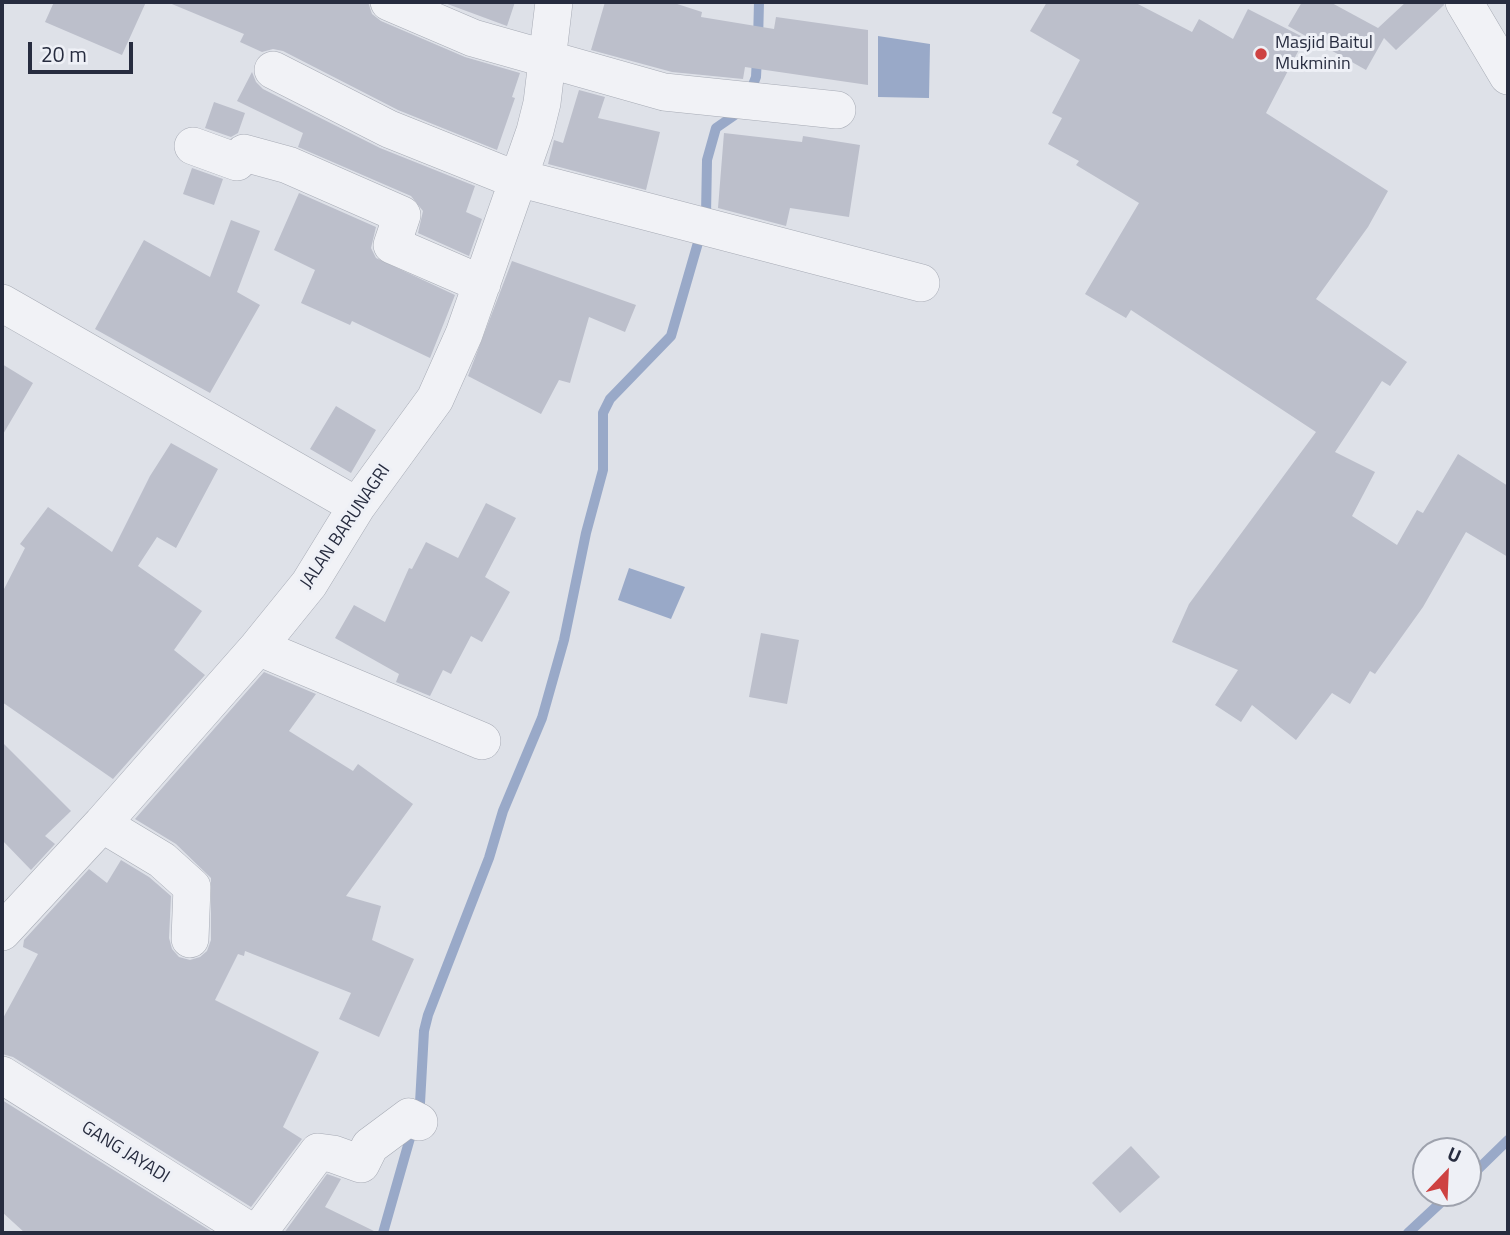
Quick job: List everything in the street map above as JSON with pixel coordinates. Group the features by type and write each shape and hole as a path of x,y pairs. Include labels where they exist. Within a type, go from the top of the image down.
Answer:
{"street":[{"path":"389,2 473,38 664,92 837,110"},
{"name":"JALAN BARUNAGRI","path":"2,932 102,824 258,647 309,584 357,506 435,399 450,370 482,284 538,121 554,2"},
{"path":"1464,2 1508,76"},
{"path":"273,70 389,129 519,179 921,284"},
{"path":"193,145 237,162 244,153 288,165 402,215 392,245 482,284"},
{"path":"2,303 357,506"},
{"path":"258,647 482,741"},
{"path":"102,824 162,860 192,887 190,939"},
{"name":"GANG JAYADI","path":"2,1075 248,1232"},
{"path":"248,1232 263,1226 318,1152 333,1154 361,1164 370,1146 409,1117 419,1122"}],"water":[{"path":"878,36 930,44 929,98 878,97"},
{"path":"629,568 685,587 671,619 618,600"}],"building":[{"path":"54,2 146,2 122,55 45,22"},
{"path":"167,2 368,2 372,14 381,21 465,57 520,73 512,97 515,98 497,150 398,110 283,51 273,49 262,52 240,42 244,34"},
{"path":"442,2 515,2 507,26"},
{"path":"605,2 671,2 702,12 701,17 774,29 776,17 868,30 868,85 745,67 743,79 672,72 591,50"},
{"path":"1047,2 1134,2 1192,32 1199,19 1233,39 1248,9 1305,38 1266,113 1388,191 1368,227 1316,299 1407,362 1390,386 1382,381 1335,452 1375,472 1352,516 1397,545 1417,510 1423,513 1458,454 1508,486 1508,557 1466,532 1423,607 1375,674 1370,671 1350,704 1332,693 1296,740 1252,705 1241,722 1215,705 1238,670 1172,642 1189,604 1316,432 1131,310 1126,318 1085,294 1139,203 1076,165 1079,161 1048,144 1062,118 1052,113 1080,60 1030,31"},
{"path":"1302,2 1330,2 1378,28 1406,2 1443,2 1444,5 1396,50 1384,38 1366,70 1288,26"},
{"path":"252,72 263,89 380,148 475,186 466,212 482,219 469,256 418,233 423,211 411,196 298,147 303,133 237,101"},
{"path":"579,90 605,97 598,118 660,132 646,190 548,164 554,140 563,143"},
{"path":"214,102 245,113 238,133 231,137 205,128"},
{"path":"724,133 802,142 803,136 860,145 849,217 790,208 786,226 718,208"},
{"path":"192,168 223,179 214,205 183,194"},
{"path":"299,193 376,227 371,248 376,258 455,295 430,358 352,321 350,325 301,303 315,270 274,250"},
{"path":"231,220 260,231 237,292 260,305 210,393 95,329 144,240 210,277"},
{"path":"512,261 636,305 625,332 589,317 570,383 559,380 541,414 468,376"},
{"path":"2,364 33,383 2,436"},
{"path":"336,406 376,430 351,473 310,449"},
{"path":"171,443 218,469 176,548 157,537 138,566 202,611 174,650 205,675 113,779 2,702 2,593 25,548 20,544 48,507 112,552 150,476"},
{"path":"486,503 516,518 485,577 510,592 482,642 471,636 451,674 443,670 430,696 396,682 399,674 335,638 354,605 385,622 409,568 412,569 426,542 458,558"},
{"path":"761,633 799,640 787,704 749,697"},
{"path":"264,672 316,694 289,731 353,771 358,764 413,804 346,896 381,906 372,940 414,959 379,1037 339,1019 351,993 245,951 244,956 238,954 215,1000 319,1052 283,1127 302,1139 251,1207 13,1057 2,1054 2,1020 38,954 23,947 24,940 89,869 107,883 121,860 149,877 171,896 169,938 172,949 179,957 190,960 207,951 211,940 211,878 176,844 135,819"},
{"path":"2,742 71,811 45,836 55,844 31,870 2,840"},
{"path":"2,1100 214,1233 25,1233 2,1212"},
{"path":"1131,1146 1160,1177 1120,1213 1092,1183"},
{"path":"327,1174 341,1179 325,1207 378,1233 284,1233"}],"waterway":[{"path":"758,41 759,2"},
{"path":"749,95 756,77 757,57"},
{"path":"383,1233 420,1103 424,1031 428,1015 489,858 503,811 542,718 564,640 586,533 603,470 603,413 610,399 671,336 706,215 707,160 716,128 742,110"},
{"path":"1482,1165 1508,1140"},
{"path":"1408,1233 1436,1207"}],"place":[{"name":"Masjid Baitul Mukminin","path":"1261,54"}]}
